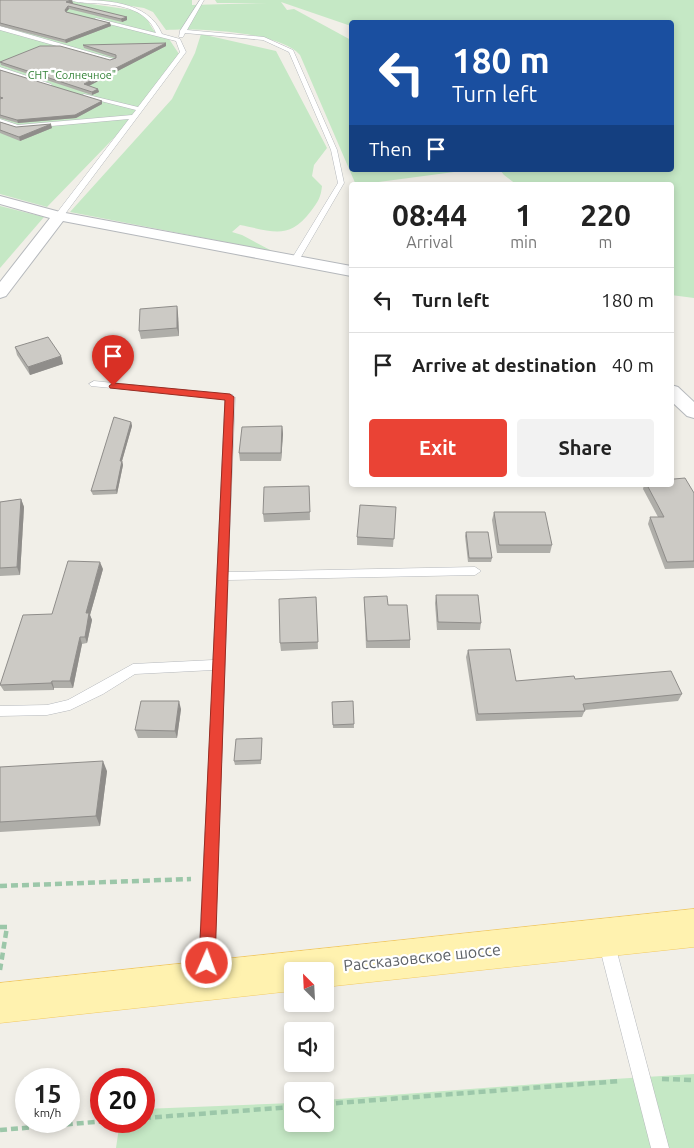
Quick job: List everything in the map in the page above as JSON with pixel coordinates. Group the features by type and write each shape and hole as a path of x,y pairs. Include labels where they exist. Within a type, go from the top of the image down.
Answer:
{"main road":[{"name":"Рассказовское шоссе","path":"0,1003 694,928"}],"street":[{"path":"0,200 59,216 349,271"},
{"path":"0,293 59,216"},
{"path":"674,394 694,412"}],"lane":[{"path":"73,0 122,3 140,9 152,17 159,26 160,35"},
{"path":"178,40 202,0"},
{"path":"86,17 178,40"},
{"path":"0,28 112,60"},
{"path":"183,31 264,39 291,51 334,150 341,184 295,260"},
{"path":"59,216 183,52 178,40"},
{"path":"0,70 54,86"},
{"path":"81,95 140,109"},
{"path":"0,121 18,127 134,118"},
{"path":"94,384 230,397 206,980"},
{"path":"222,576 475,572"},
{"path":"0,711 47,710 70,705 100,690 133,669 218,665"},
{"path":"605,937 660,1148"}],"path":[{"path":"0,886 209,879"},
{"path":"0,927 7,927 0,970"},
{"path":"334,1103 641,1079 694,1080"},
{"path":"155,1117 284,1108"},
{"path":"0,1130 90,1122"}],"green space":[{"name":"СНТ \"Солнечное\"","path":"0,0 64,0 139,11 145,14 156,33 169,39 179,54 139,112 47,207 0,194"},
{"path":"92,0 192,0 192,5 268,3 217,3 215,0 694,0 694,298 674,295 674,182 513,182 502,172 674,172 674,20 349,20 349,25 281,2 287,10 294,9 349,39 349,169 300,55 289,47 257,36 216,31 166,30 153,12 144,8"},
{"path":"201,34 276,51 327,148 314,165 312,176 322,186 320,196 303,220 295,227 279,232 240,225 232,232 242,235 272,251 70,212 172,99 195,53"},
{"path":"350,172 454,172 379,182 355,182"},
{"path":"0,206 44,217 0,268"},
{"path":"694,1074 694,1148 116,1148 118,1133 155,1133 155,1109 284,1103 284,1132 334,1132 334,1099"}],"building":[{"path":"0,0 71,0 66,2 127,17 121,19 68,6 65,10 66,12 110,23 65,40 0,23"},
{"path":"166,43 84,84 98,89 92,92 0,62 40,46 60,46 110,60 116,58 116,55 83,45"},
{"path":"0,70 102,101 75,115 17,120 0,115 0,99 3,98 0,97"},
{"path":"0,122 16,127 51,124 19,137 0,130"},
{"path":"177,306 177,328 139,331 140,309"},
{"path":"48,337 61,356 28,367 15,347"},
{"path":"114,417 131,422 120,461 122,461 116,490 91,491"},
{"path":"282,426 281,453 239,453 242,427"},
{"path":"685,478 694,493 694,561 667,562 650,517 664,517 648,487 674,487 674,479"},
{"path":"309,486 310,512 263,514 264,487"},
{"path":"21,499 17,567 0,568 0,502"},
{"path":"360,505 396,507 394,539 357,537"},
{"path":"494,512 545,512 552,545 499,545"},
{"path":"466,532 488,532 492,558 469,558"},
{"path":"68,561 100,562 86,613 89,613 85,637 80,637 70,681 0,685 23,615 52,614"},
{"path":"436,595 478,595 481,623 438,622"},
{"path":"387,596 388,605 407,605 410,640 367,641 364,597"},
{"path":"316,597 318,642 280,643 279,599"},
{"path":"510,649 516,681 574,676 575,679 671,671 682,694 583,704 585,711 478,714 468,650"},
{"path":"141,701 179,701 175,731 135,730"},
{"path":"353,701 354,724 333,725 332,702"},
{"path":"262,738 261,760 234,761 236,739"},
{"path":"103,761 96,816 0,822 0,767"}],"route":[{"path":"113,386 230,397 207,963"}]}
